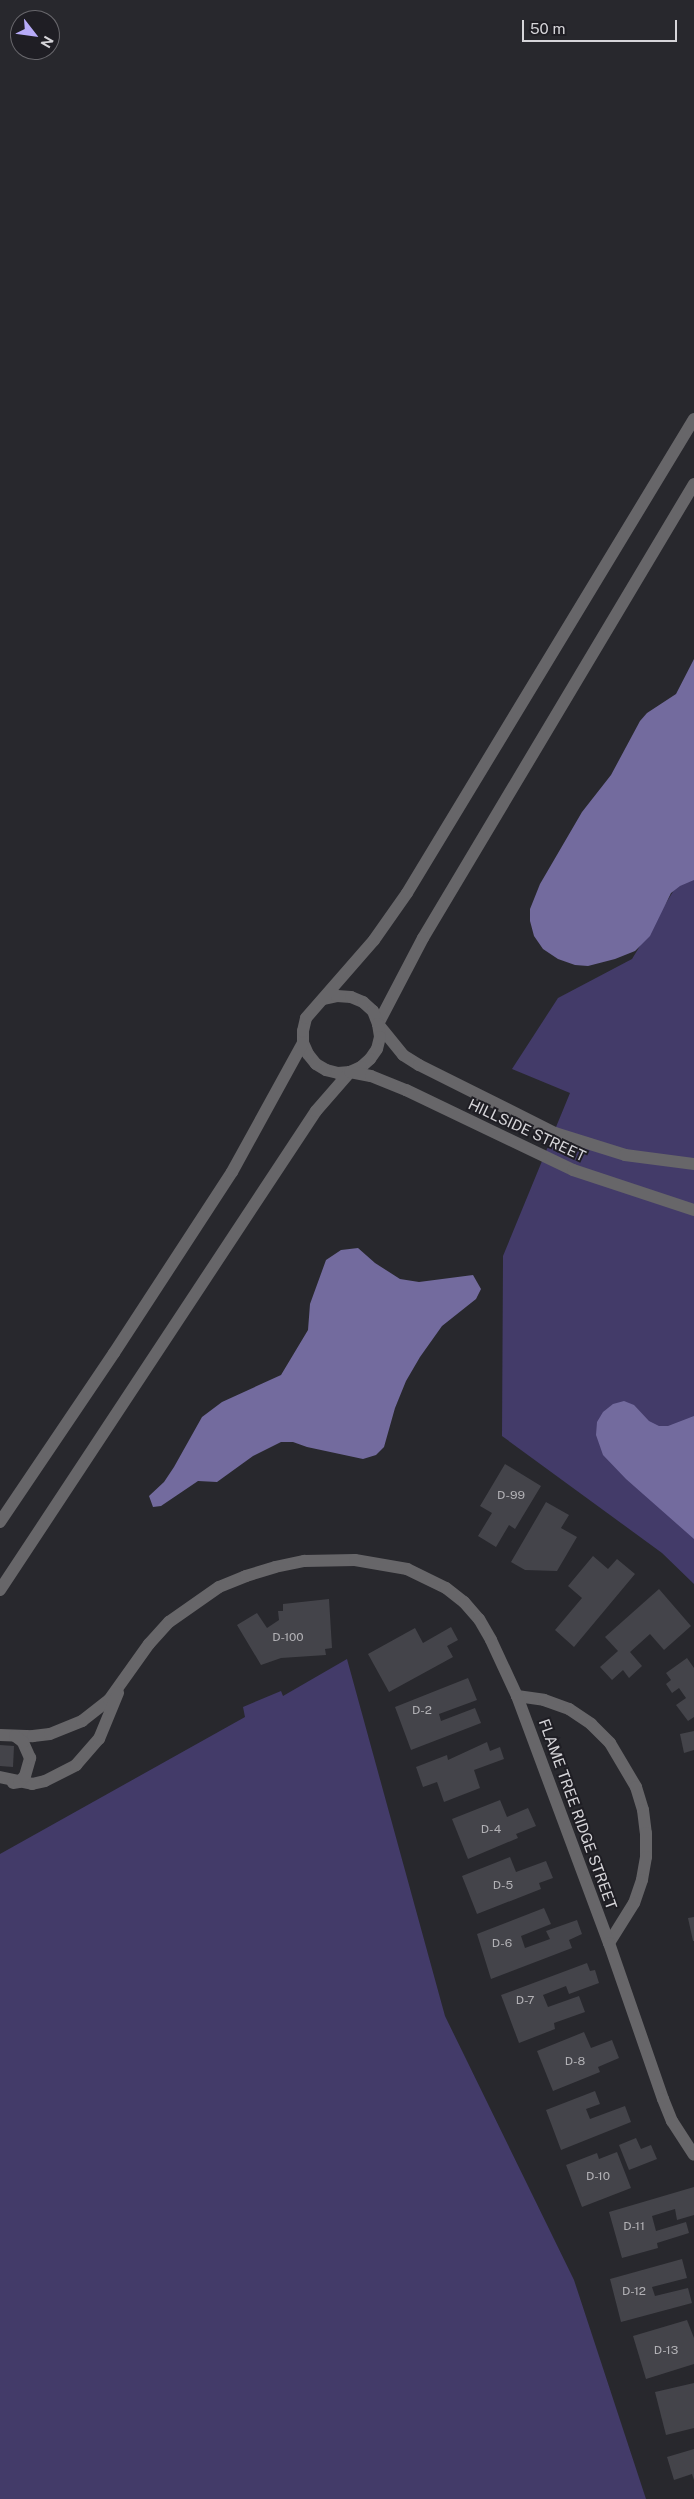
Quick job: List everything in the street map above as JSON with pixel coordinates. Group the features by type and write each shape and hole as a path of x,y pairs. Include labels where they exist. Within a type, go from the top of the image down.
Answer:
{"street":[{"path":"324,999 338,996 351,997 363,1002 372,1012 378,1024 380,1037 374,1054 361,1067 350,1072 338,1073 326,1070 316,1064 308,1054 304,1043 303,1031 306,1018 374,940 407,894 694,419"},
{"path":"378,1024 423,938 694,484"},
{"name":"HILLSIDE STREET","path":"378,1024 403,1055 419,1065 555,1133 625,1155 694,1164"},
{"path":"0,1522 114,1353 232,1172 304,1043"},
{"path":"0,1590 316,1111 350,1072"},
{"name":"HILLSIDE STREET","path":"350,1072 371,1076 406,1090 574,1170 625,1189 694,1210"},
{"name":"FLAME TREE RIDGE STREET","path":"0,1736 33,1736 67,1729 97,1711 120,1686 149,1644 170,1622 219,1588 275,1566 330,1559 355,1560 407,1569 446,1588 464,1602 479,1619 517,1696 609,1943 669,2113 683,2141 694,2155"},
{"name":"FLAME TREE RIDGE STREET","path":"0,1785 45,1781 69,1770 89,1753 107,1723 120,1686"},
{"name":"FLAME TREE RIDGE STREET","path":"517,1696 544,1700 568,1710 591,1724 610,1743 636,1787 643,1810 646,1833 643,1873 634,1903 609,1943"},
{"path":"16,1736 23,1742 30,1758 25,1776 19,1782"},
{"name":"FLAME TREE RIDGE STREET","path":"0,1777 19,1782"}],"shaded area":[{"path":"694,659 694,880 680,886 671,893 650,936 635,951 615,959 588,966 575,965 558,959 543,949 534,936 530,921 530,909 540,884 582,812 611,775 640,721 647,713 676,694"},
{"path":"694,857 694,1584 662,1553 502,1436 503,1256 570,1093 512,1069 558,998 632,959"},
{"path":"358,1248 375,1263 400,1279 419,1282 473,1275 481,1289 476,1299 442,1326 420,1357 406,1381 395,1408 384,1447 376,1455 363,1459 307,1447 293,1442 281,1442 253,1456 217,1482 198,1481 161,1506 153,1507 149,1496 164,1482 202,1417 222,1402 281,1375 308,1330 310,1304 326,1260 341,1250"},
{"path":"624,1401 634,1405 649,1421 659,1426 668,1426 694,1416 694,1539 626,1479 603,1455 596,1435 597,1422 603,1412 613,1404"},
{"path":"347,1659 445,2016 574,2280 646,2499 0,2499 0,1854 245,1717 243,1707 281,1691 283,1696"}],"building":[{"path":"505,1464 541,1486 515,1529 509,1525 496,1547 478,1536 492,1513 480,1506"},
{"path":"546,1502 569,1515 561,1528 577,1537 557,1571 525,1570 511,1562"},
{"path":"593,1556 608,1569 617,1559 635,1574 574,1647 555,1630 582,1598 568,1586"},
{"path":"659,1589 691,1626 664,1650 650,1634 630,1652 642,1666 629,1678 623,1670 612,1680 600,1667 618,1651 605,1637"},
{"path":"329,1599 332,1648 325,1649 326,1655 281,1658 261,1665 237,1625 257,1613 267,1628 279,1620 278,1611 283,1611 283,1604"},
{"path":"451,1627 458,1640 447,1646 453,1657 389,1692 368,1654 415,1628 423,1643"},
{"path":"687,1658 694,1668 694,1717 688,1721 676,1705 686,1698 679,1688 672,1693 666,1684 671,1680 666,1673"},
{"path":"468,1678 477,1700 439,1714 441,1721 475,1708 481,1723 411,1750 395,1707"},
{"path":"694,1731 694,1750 684,1753 680,1734"},
{"path":"487,1742 490,1751 500,1747 504,1759 474,1770 480,1788 444,1802 437,1782 423,1787 416,1767 447,1755 448,1760"},
{"path":"0,1745 14,1746 13,1767 0,1766"},
{"path":"500,1800 507,1817 528,1808 536,1826 516,1834 518,1838 468,1859 452,1819"},
{"path":"510,1857 516,1872 546,1861 553,1878 539,1883 541,1889 477,1914 462,1876"},
{"path":"544,1908 551,1924 521,1936 525,1948 550,1939 546,1931 577,1920 582,1934 569,1940 572,1948 491,1979 477,1934"},
{"path":"694,1917 694,1941 693,1941 688,1918"},
{"path":"587,1963 590,1971 595,1970 599,1983 569,1994 566,1986 543,1995 548,2007 579,1996 585,2012 554,2023 555,2029 519,2043 501,1995"},
{"path":"584,2032 591,2048 612,2040 619,2058 598,2067 600,2072 553,2091 537,2051"},
{"path":"595,2091 600,2104 586,2109 590,2119 625,2106 631,2122 561,2150 546,2110"},
{"path":"636,2138 641,2149 651,2145 657,2159 629,2170 619,2145"},
{"path":"617,2152 631,2188 582,2207 566,2165 597,2153 599,2159"},
{"path":"694,2187 694,2215 677,2220 675,2209 652,2216 656,2231 686,2222 689,2233 657,2243 658,2248 622,2258 609,2212"},
{"path":"682,2259 687,2278 652,2287 655,2296 688,2288 692,2303 621,2322 610,2279"},
{"path":"687,2320 694,2338 694,2364 646,2379 633,2336"},
{"path":"694,2383 694,2428 666,2435 655,2392"},
{"path":"694,2449 694,2480 692,2474 674,2480 667,2457"}]}
